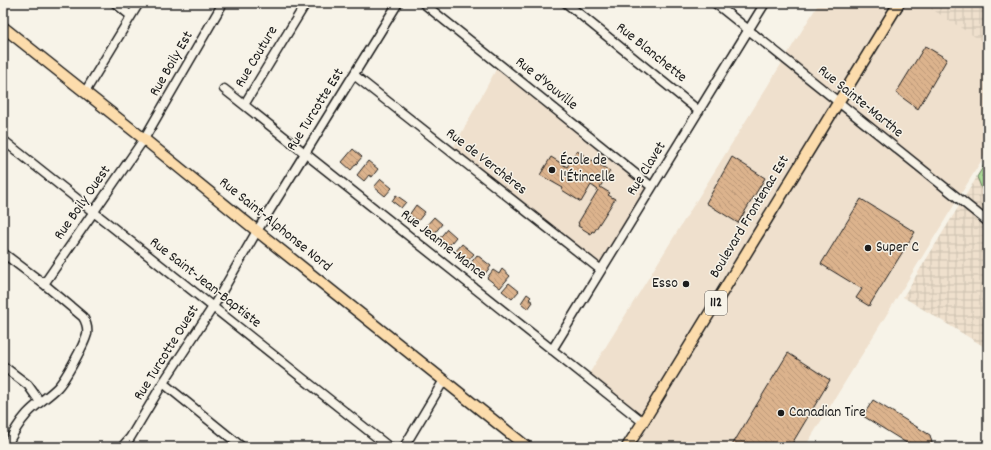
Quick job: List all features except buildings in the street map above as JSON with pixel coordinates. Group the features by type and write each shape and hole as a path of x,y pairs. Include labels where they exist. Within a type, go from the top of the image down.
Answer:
{"main road":[{"name":"Boulevard Frontenac Est","path":"627,447 899,3"},
{"name":"Rue Saint-Alphonse Nord","path":"3,27 527,447"}],"street":[{"path":"115,3 131,16"},
{"path":"85,92 139,3"},
{"name":"Rue Boily Est","path":"144,139 223,3"},
{"name":"Rue Couture","path":"244,105 306,3"},
{"name":"Rue Turcotte Est","path":"257,231 398,3"},
{"name":"Rue d'Youville","path":"423,3 652,187"},
{"name":"Rue Blanchette","path":"566,3 699,111"},
{"name":"Rue Sainte-Marthe","path":"715,3 988,222"},
{"name":"Rue Clavet","path":"552,350 766,3"},
{"name":"Rue de Verchères","path":"354,75 601,270"},
{"name":"Rue Jeanne-Mance","path":"224,89 643,422"},
{"name":"Rue Boily Ouest","path":"44,284 144,139"},
{"name":"Rue Saint-Jean-Baptiste","path":"3,140 389,447"},
{"name":"Rue Turcotte Ouest","path":"122,447 130,438 162,383 212,307 257,231"},
{"path":"3,253 44,284 83,317 87,329 87,334 83,343 63,382 40,402 21,422 14,431 6,447"},
{"path":"3,366 28,385 40,402"},
{"path":"404,447 444,380"},
{"path":"162,383 242,447"}],"shaded area":[{"path":"819,3 893,3 641,420 587,377"},
{"path":"905,3 926,3 988,44 988,150 805,447 635,447"},
{"path":"922,3 988,3 988,45"},
{"name":"École de l'Étincelle","path":"499,64 652,187 601,270 451,152"},
{"path":"988,159 988,349 903,297"}],"green space":[{"path":"988,159 988,210 983,206 986,199 977,177"}],"place":[{"name":"École de l'Étincelle","path":"552,170"},
{"name":"Super C","path":"868,248"},
{"name":"Esso","path":"686,284"},
{"name":"Canadian Tire","path":"781,413"}]}
